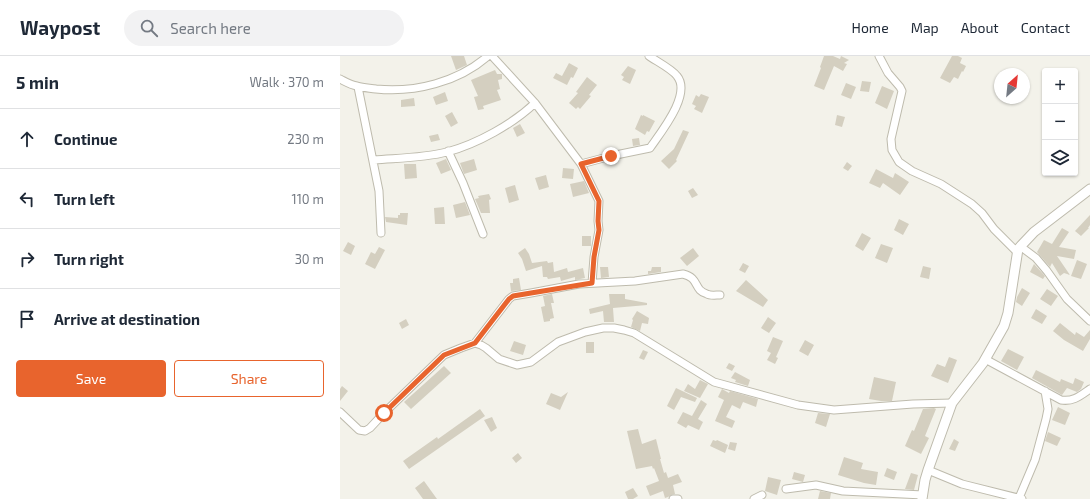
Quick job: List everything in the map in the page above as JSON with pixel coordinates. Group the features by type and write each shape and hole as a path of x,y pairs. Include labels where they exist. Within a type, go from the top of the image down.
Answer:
{"street":[{"path":"340,79 358,87 385,90 417,88 442,82 464,73 488,56"},
{"path":"492,56 535,103 581,164 599,201 599,230 594,257 592,283"},
{"path":"581,164 650,148 674,110 681,96 680,81 676,75 649,56"},
{"path":"879,56 888,73 902,90 891,139 892,150 899,162 912,171 941,184 972,204 982,213 994,229 1018,249 1036,258 1067,299 1090,321"},
{"path":"358,87 374,160 379,191 381,233"},
{"path":"374,160 448,152 488,136 510,123 535,103"},
{"path":"448,152 463,183 483,234"},
{"path":"786,489 816,485 843,491 922,497 928,470 952,403 985,359 1004,326 1008,313 1018,249 1034,232 1090,189"},
{"path":"340,412 359,430 365,431 370,428 444,355 475,343 507,301 513,296 592,283 635,281 684,274 690,275 695,280 698,289 707,295 720,295"},
{"path":"475,343 486,348 499,359 517,366 531,362 558,342 585,332 603,328 614,328 624,330 642,338 714,382 798,405 834,410 913,404 952,403"},
{"path":"985,359 1061,400 1070,401 1090,389"},
{"path":"928,470 962,484 1020,499 1035,460 1046,419 1048,409 1045,391"},
{"path":"754,499 762,495"},
{"path":"673,499 678,499"}],"building":[{"path":"451,56 464,56 467,65 456,70"},
{"path":"824,56 833,56 840,59 841,56 849,60 844,63 847,64 843,71 834,66 824,90 814,86"},
{"path":"952,56 962,58 960,63 966,66 958,79 954,77 950,83 940,78"},
{"path":"569,63 578,68 573,78 571,77 567,85 553,78 556,73 562,76"},
{"path":"628,66 636,70 630,84 622,80 624,77 621,75"},
{"path":"495,70 497,74 502,74 502,79 498,80 500,89 497,90 501,100 483,106 484,109 478,110 474,97 478,96 471,80"},
{"path":"587,77 597,85 589,95 591,96 580,109 578,107 576,109 569,103 578,93 576,92"},
{"path":"862,81 871,82 869,92 860,91"},
{"path":"846,83 856,87 851,99 841,95"},
{"path":"882,86 894,91 887,109 875,103"},
{"path":"445,92 448,101 436,105 433,97"},
{"path":"701,94 709,97 702,113 694,109 696,106 692,104 696,95 699,97"},
{"path":"414,98 415,106 401,107 401,100"},
{"path":"452,112 458,123 451,127 445,116"},
{"path":"641,115 655,121 649,132 647,131 645,135 635,129"},
{"path":"837,115 845,117 842,127 835,125"},
{"path":"520,124 525,133 517,137 513,128"},
{"path":"683,130 689,132 676,160 677,161 669,169 661,161 674,149"},
{"path":"438,134 440,140 431,142 429,136"},
{"path":"639,138 640,145 633,146 632,139"},
{"path":"446,159 451,170 441,174 436,163"},
{"path":"474,159 477,170 464,174 460,163"},
{"path":"847,162 852,166 848,171 843,168"},
{"path":"404,164 416,164 417,178 405,179"},
{"path":"563,168 574,169 573,179 562,178"},
{"path":"876,169 893,178 895,173 909,182 900,195 883,183 880,188 869,183"},
{"path":"546,175 549,187 539,190 535,178"},
{"path":"584,181 589,193 573,197 570,184"},
{"path":"515,185 519,200 509,203 505,188"},
{"path":"693,188 698,195 692,198 688,191"},
{"path":"489,194 491,199 489,200 490,213 481,213 475,199 479,198 478,196"},
{"path":"465,202 470,215 456,218 453,205"},
{"path":"444,207 445,224 435,224 434,208"},
{"path":"400,213 408,213 407,225 386,222 385,217 398,218"},
{"path":"1090,215 1089,228 1081,236 1075,231"},
{"path":"899,219 909,224 903,235 894,230"},
{"path":"1062,228 1069,232 1059,247 1076,250 1074,259 1057,256 1070,275 1064,273 1060,276 1052,263 1050,267 1037,252 1044,240 1052,244"},
{"path":"862,233 871,238 863,251 855,246"},
{"path":"582,236 591,236 591,246 582,246"},
{"path":"348,242 355,246 351,255 343,251"},
{"path":"881,244 893,248 887,263 875,258"},
{"path":"379,247 385,250 375,269 365,264 371,252 375,254"},
{"path":"525,248 532,263 547,261 548,263 553,262 554,272 567,268 568,272 583,268 585,278 575,280 575,277 561,281 560,277 548,279 547,277 543,277 542,266 526,271 522,259 518,253"},
{"path":"693,248 699,256 687,266 680,258"},
{"path":"1077,260 1087,264 1081,279 1071,276"},
{"path":"743,263 749,266 745,273 739,270"},
{"path":"1034,264 1045,276 1043,279 1030,272"},
{"path":"923,266 931,268 929,279 920,277"},
{"path":"600,267 608,267 609,277 601,278"},
{"path":"652,267 661,267 661,272 648,274 648,271 651,271"},
{"path":"519,278 521,290 511,291 510,283 513,283 513,279"},
{"path":"746,280 768,300 763,307 736,291"},
{"path":"1022,288 1030,293 1022,306 1016,302"},
{"path":"1047,289 1058,296 1051,306 1040,299"},
{"path":"552,294 554,303 551,303 554,318 550,319 550,321 544,322 541,307 545,306 543,296"},
{"path":"609,294 625,294 625,299 647,303 647,305 613,308 614,322 604,322 603,311 590,314 589,309 610,304"},
{"path":"1036,309 1047,316 1042,324 1031,318"},
{"path":"637,311 649,318 648,324 642,323 640,331 631,327 632,319"},
{"path":"768,317 776,323 769,333 761,328"},
{"path":"406,319 409,325 402,329 399,323"},
{"path":"1060,323 1075,335 1076,332 1084,337 1090,330 1090,339 1083,351 1064,340 1053,331"},
{"path":"773,337 783,341 776,357 778,358 775,364 767,360 771,353 767,351"},
{"path":"805,340 814,345 808,356 799,351"},
{"path":"514,341 526,345 523,355 510,351"},
{"path":"586,342 594,342 594,353 586,353"},
{"path":"1008,349 1024,357 1017,370 1001,361"},
{"path":"643,350 648,352 644,360 639,358"},
{"path":"949,357 957,360 948,383 931,376 937,364 945,367"},
{"path":"729,363 735,366 732,371 726,368"},
{"path":"444,366 451,373 411,409 404,402"},
{"path":"1036,370 1060,382 1061,379 1073,384 1075,378 1084,382 1081,389 1077,392 1067,388 1062,395 1032,378"},
{"path":"735,372 750,380 748,386 735,382 736,380 731,378"},
{"path":"874,377 896,382 892,401 869,399"},
{"path":"700,380 708,384 700,398 684,391 688,384 695,389"},
{"path":"342,386 348,391 340,401 340,389"},
{"path":"676,388 697,398 695,402 681,397 674,410 667,406"},
{"path":"722,389 729,393 730,391 758,399 756,407 743,402 740,409 732,405 726,417 735,421 732,428 715,421 724,400 718,397"},
{"path":"568,392 560,410 546,404 551,393 561,397"},
{"path":"701,400 707,404 698,419 703,422 699,430 688,425 686,428 677,423 683,412 692,416"},
{"path":"1058,407 1070,413 1065,425 1052,420"},
{"path":"480,409 485,416 409,469 403,461 437,437 438,439"},
{"path":"923,409 936,409 925,436 929,438 921,454 905,446 912,430 914,431"},
{"path":"818,413 830,414 826,427 815,423"},
{"path":"492,417 497,428 491,432 484,420"},
{"path":"638,429 642,444 656,439 664,473 666,472 668,478 678,474 682,482 673,485 675,494 665,498 663,491 650,496 646,486 659,481 652,466 636,469 627,431"},
{"path":"1048,432 1061,438 1057,446 1045,441"},
{"path":"954,439 959,442 955,451 949,449"},
{"path":"713,440 717,440 728,445 725,453 710,446"},
{"path":"730,442 737,443 735,451 728,449"},
{"path":"518,453 522,458 516,463 512,458"},
{"path":"844,457 863,463 861,469 878,472 876,485 838,475"},
{"path":"887,468 897,472 894,480 884,476"},
{"path":"794,472 805,475 803,482 792,479"},
{"path":"911,473 918,475 914,490 905,489"},
{"path":"768,477 781,480 777,495 765,491"},
{"path":"424,481 437,499 423,499 415,488"},
{"path":"633,488 638,496 633,499 628,499 625,492"},
{"path":"820,491 831,493 830,499 818,499"}],"route":[{"path":"384,413 444,355 475,343 507,301 513,296 592,283 594,257 599,230 599,201 581,164 611,156"}]}
